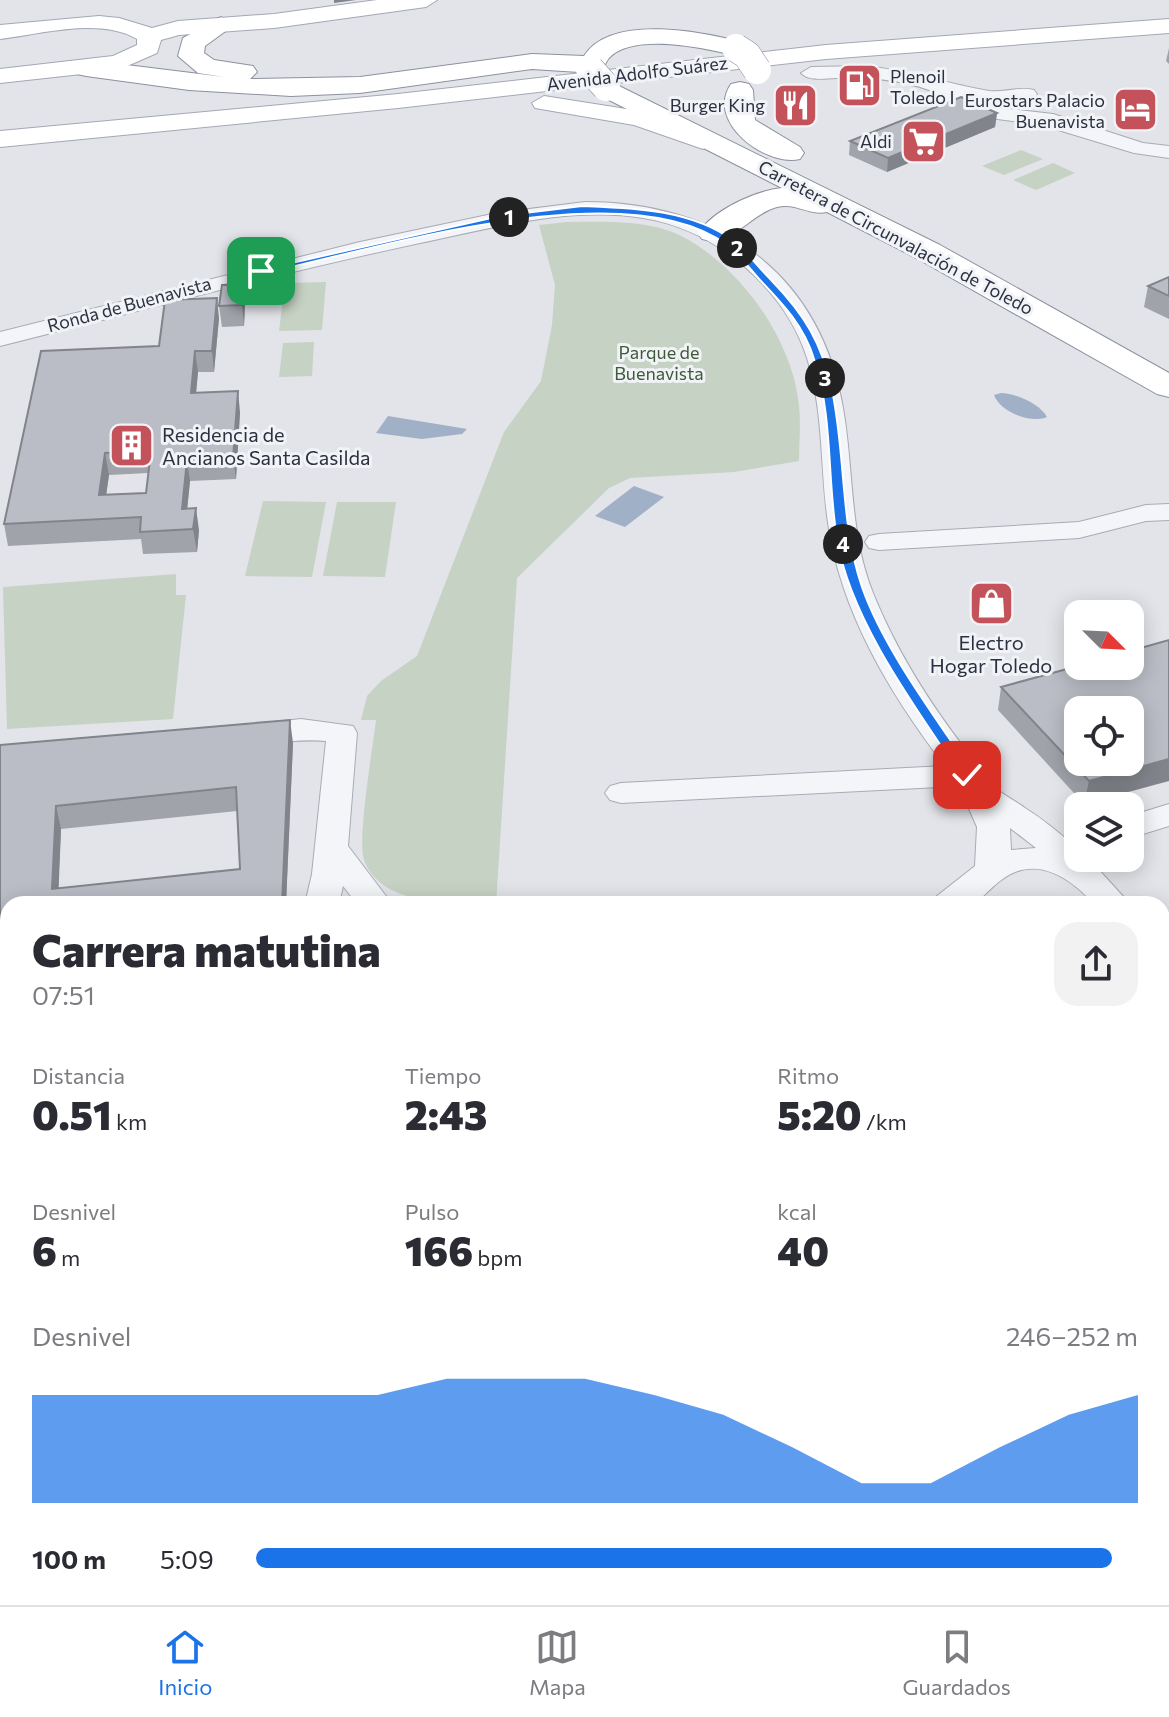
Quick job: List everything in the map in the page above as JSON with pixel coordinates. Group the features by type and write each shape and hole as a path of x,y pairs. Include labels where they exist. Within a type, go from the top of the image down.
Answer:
{"highway":[{"path":"221,25 190,46 191,56 207,67 256,73 418,68"},
{"name":"Carretera de Circunvalación de Toledo","path":"139,40 157,70 237,79 321,79 498,56 615,45 659,37 692,38 736,48 754,62 728,91"},
{"name":"Carretera de Circunvalación de Toledo","path":"614,86 595,58 615,45"},
{"name":"Carretera de Circunvalación de Toledo","path":"86,68 186,84 285,88 382,83 494,64 552,60 614,86 969,274 1169,387"},
{"name":"Carretera de Circunvalación de Toledo","path":"614,86 728,91"},
{"name":"Carretera de Circunvalación de Toledo","path":"728,91 740,117 756,135 956,238 1169,356"},
{"path":"713,233 765,200 794,195 937,265 969,274"}],"main road":[{"path":"0,32 103,24 139,40 382,0"},
{"path":"0,76 86,68 139,40 178,28 352,12 426,0"},
{"name":"Avenida Adolfo Suárez","path":"0,139 300,111 811,54 1169,26"},
{"path":"692,38 1133,29"},
{"path":"728,91 934,51 1133,29"},
{"path":"544,103 614,86"},
{"path":"300,111 544,103 621,114 656,123 793,183"},
{"name":"Avenida Adolfo Suárez","path":"0,149 107,129"}],"street":[{"path":"811,73 869,71 932,83 952,92 967,91 1014,118 1053,120 1141,149 1169,152"},
{"path":"986,103 1027,94"},
{"path":"1018,123 1132,159 1169,162"},
{"name":"Ronda de Buenavista","path":"0,339 191,286 539,212 603,208 645,212 713,233 744,253 798,314 819,357 828,392 842,540 857,591 906,685 973,783 994,826 984,885"},
{"path":"879,542 1079,530 1146,513 1169,512"},
{"path":"222,735 301,729 342,733 332,848 323,896"},
{"path":"621,793 973,783"},
{"name":"Ronda de Buenavista","path":"973,783 1056,844 1104,896"},
{"path":"1144,823 1169,815"},
{"path":"332,848 369,896"},
{"name":"Ronda de Buenavista","path":"964,896 984,885 999,866 1029,859 1051,861 1104,896"}],"green space":[{"path":"1021,150 1043,159 1004,175 982,166"},
{"path":"1053,163 1075,173 1036,190 1013,180"},
{"name":"Parque de Buenavista","path":"597,222 659,228 687,239 727,269 762,310 787,357 799,406 799,461 734,472 630,478 609,488 517,578 497,896 407,896 386,887 373,875 364,860 364,814 376,720 361,720 367,696 381,681 417,656 504,432 541,381 552,325 555,285 539,225"},
{"path":"326,282 322,330 279,331 285,283"},
{"path":"314,342 312,376 279,377 283,343"},
{"path":"263,501 326,502 312,577 245,576"},
{"path":"337,502 396,502 385,577 323,576"},
{"path":"176,574 176,595 186,595 173,719 7,729 3,587"}],"water":[{"path":"1001,393 1027,400 1047,417 1025,418 1009,411 994,395"},
{"path":"388,416 467,429 462,434 422,439 376,433"},
{"path":"634,486 664,497 625,527 595,516"}],"building":[{"path":"961,97 997,113 888,158 850,141"},
{"path":"1169,277 1169,296 1148,286"},
{"path":"243,284 242,305 219,306 222,285"},
{"name":"Residencia de Ancianos Santa Casilda","path":"217,298 212,351 195,351 191,393 238,391 233,458 187,460 182,509 196,508 193,529 140,532 141,517 4,524 41,351 159,346 165,300","holes":["151,451 146,493 99,495 105,453"]},
{"path":"1169,640 1169,759 1144,766 1144,696 1064,696 1064,754 1001,687 1064,670 1064,680 1144,680 1144,647"},
{"path":"290,720 282,896 0,896 0,745","holes":["236,787 240,869 52,889 56,806"]},
{"path":"1084,776 1107,776 1089,781"}],"place":[{"name":"Plenoil Toledo I","path":"859,86"},
{"name":"Burger King","path":"796,105"},
{"name":"Eurostars Palacio Buenavista","path":"1136,110"},
{"name":"Aldi","path":"923,141"},
{"name":"Residencia de Ancianos Santa Casilda","path":"131,446"},
{"name":"Electro Hogar Toledo","path":"991,603"}],"route":[{"path":"261,271 500,219 582,209 624,209 670,217 713,233 730,243 744,253 798,314 819,357 828,392 836,504 848,565 857,591 906,685 967,775"}]}
